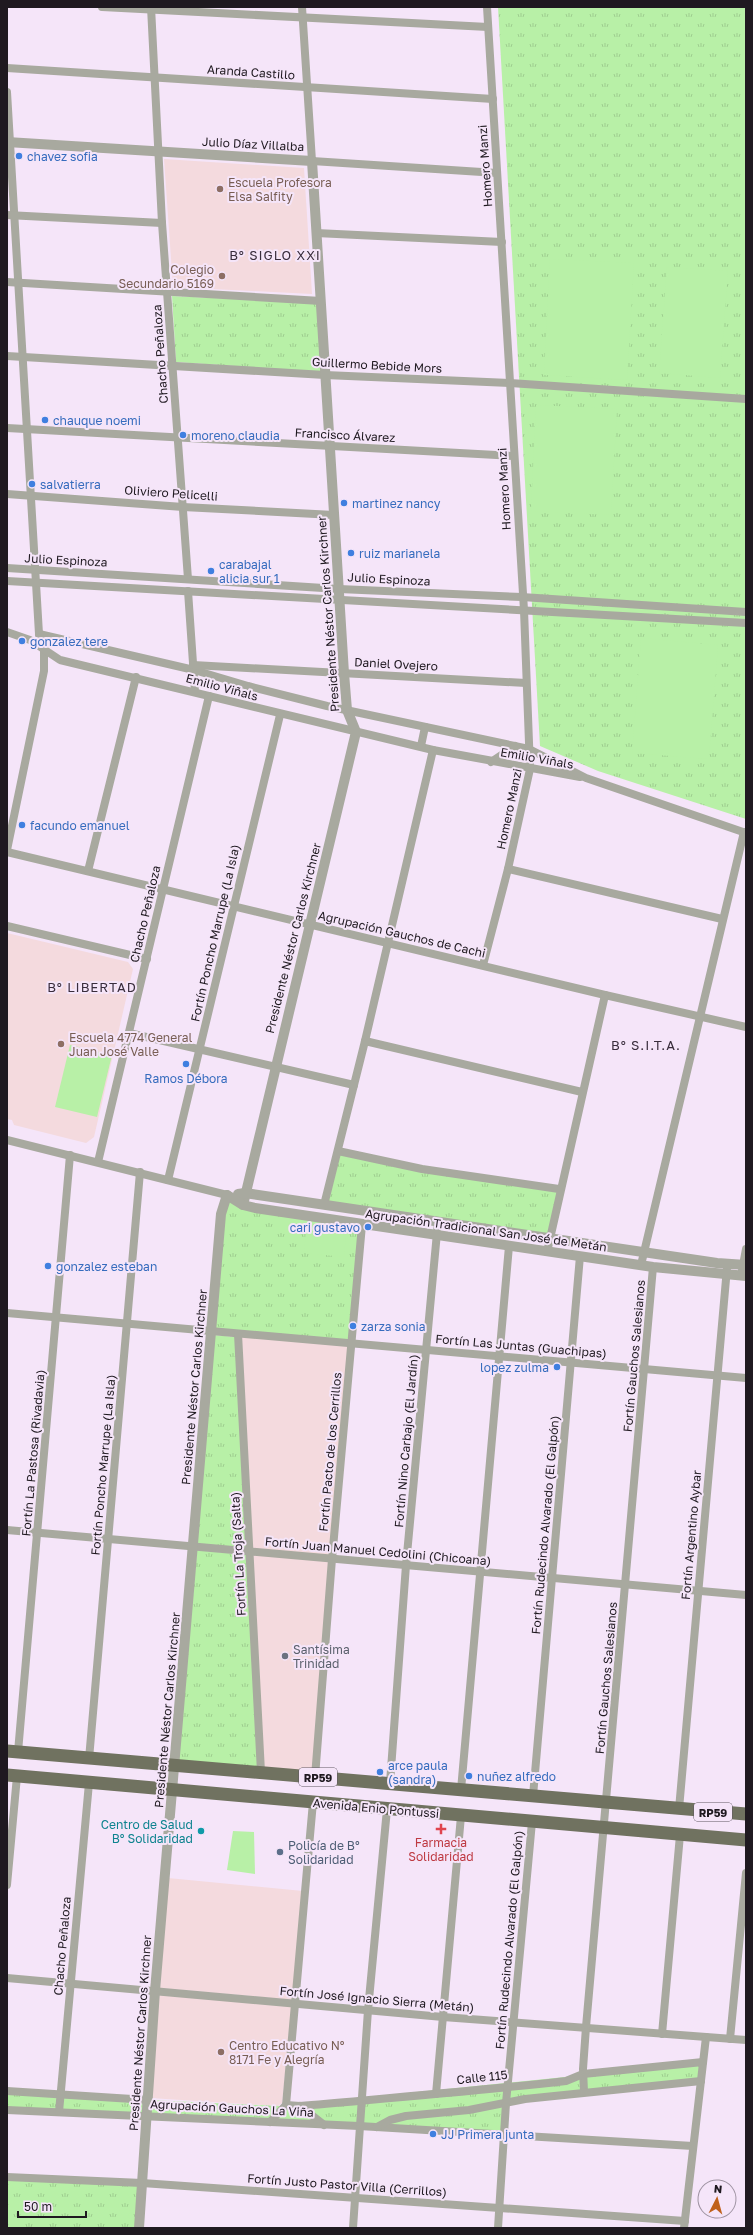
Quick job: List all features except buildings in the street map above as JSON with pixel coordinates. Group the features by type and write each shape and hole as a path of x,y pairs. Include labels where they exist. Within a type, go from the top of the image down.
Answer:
{"main road":[{"name":"RP59","path":"12,1752 746,1814"},
{"name":"Avenida Enio Pontussi","path":"12,1775 604,1829 746,1840"}],"street":[{"path":"102,7 151,8 488,27"},
{"name":"Presidente Néstor Carlos Kirchner","path":"243,1205 275,1065 356,732 347,710 344,673 302,7"},
{"name":"Homero Manzi","path":"483,965 508,869 530,770 528,749 524,610 522,597 487,7"},
{"name":"Chacho Peñaloza","path":"151,8 156,78 162,224 188,579"},
{"name":"Aranda Castillo","path":"7,68 308,88 493,98"},
{"path":"7,92 11,215 18,282 26,429 37,570 39,634 44,649 44,671 7,851"},
{"name":"Julio Díaz Villalba","path":"9,142 497,173"},
{"path":"11,215 162,224"},
{"path":"316,233 502,242"},
{"path":"7,282 321,301"},
{"name":"Guillermo Bebide Mors","path":"7,356 325,375 510,383 746,399"},
{"name":"Francisco Álvarez","path":"7,428 514,456"},
{"name":"Oliviero Pelicelli","path":"7,494 183,507 334,515"},
{"name":"Julio Espinoza","path":"7,568 339,589 522,597 746,612"},
{"name":"Julio Espinoza","path":"7,581 746,623"},
{"path":"188,592 195,692"},
{"name":"Emilio Viñals","path":"7,632 30,640 60,660 136,677 280,715 421,746 433,750 530,770 586,778"},
{"name":"Emilio Viñals","path":"39,634 194,667 248,686 347,710 528,749 586,778"},
{"name":"Daniel Ovejero","path":"194,667 344,673 526,683"},
{"path":"88,871 136,677"},
{"name":"Chacho Peñaloza","path":"98,1162 210,696"},
{"name":"Fortín Poncho Marrupe (La Isla)","path":"168,1180 280,715"},
{"path":"421,746 425,727"},
{"path":"491,762 515,746"},
{"path":"324,1205 365,1041 433,750"},
{"path":"586,778 745,832 722,919 640,1265"},
{"name":"Agrupación Gauchos de Cachi","path":"7,851 387,944 746,1026"},
{"path":"508,869 722,919"},
{"path":"7,926 147,959"},
{"path":"547,1252 559,1189 605,995"},
{"path":"129,1033 275,1065 354,1085"},
{"path":"365,1041 582,1092"},
{"name":"Agrupación Tradicional San José de Metán","path":"7,1140 140,1172 227,1195 243,1205 362,1225 547,1252 653,1267 743,1276"},
{"path":"338,1151 422,1169 559,1189"},
{"name":"Fortín La Pastosa (Rivadavia)","path":"12,1752 38,1533 70,1155"},
{"name":"Fortín Poncho Marrupe (La Isla)","path":"89,1759 140,1172"},
{"name":"Agrupación Tradicional San José de Metán","path":"227,1195 245,1193 728,1264 744,1265"},
{"name":"Presidente Néstor Carlos Kirchner","path":"139,2228 156,1991 221,1214 227,1195"},
{"name":"Fortín Nino Carbajo (El Jardín)","path":"390,1783 406,1565 438,1222"},
{"name":"Fortín Pacto de los Cerrillos","path":"316,1777 332,1559 353,1343 362,1225"},
{"path":"461,1790 509,1246"},
{"path":"743,1276 746,1249"},
{"name":"Fortín Rudecindo Alvarado (El Galpón)","path":"533,1796 551,1578 572,1363 580,1256"},
{"name":"Fortín Argentino Aybar","path":"679,1809 728,1264"},
{"name":"Fortín Gauchos Salesianos","path":"584,2092 583,2074 586,2028 653,1267"},
{"name":"Fortín Las Juntas (Guachipas)","path":"7,1313 746,1378"},
{"name":"Fortín La Troja (Salta)","path":"238,1334 261,1772"},
{"name":"Fortín Juan Manuel Cedolini (Chicoana)","path":"7,1530 746,1595"},
{"path":"7,1885 12,1775"},
{"name":"Chacho Peñaloza","path":"59,2112 89,1783"},
{"path":"270,2122 286,2105 313,1802"},
{"path":"354,2228 359,2126 368,2010 387,1809"},
{"path":"436,2094 461,1816"},
{"name":"Fortín Rudecindo Alvarado (El Galpón)","path":"498,2228 506,2103 509,2087 532,1822"},
{"path":"662,2034 680,1835"},
{"path":"730,2038 746,1873"},
{"name":"Fortín José Ignacio Sierra (Metán)","path":"7,1978 443,2017 746,2040"},
{"path":"685,2224 706,2037"},
{"name":"Calle 115","path":"286,2105 300,2106 413,2098 436,2094 566,2081 583,2074 703,2062"},
{"path":"376,2128 390,2120 406,2116 469,2110 525,2099 584,2092 701,2081"},
{"path":"7,2091 148,2100"},
{"path":"300,2106 324,2125"},
{"name":"Agrupación Gauchos La Viña","path":"7,2110 359,2126 693,2146"},
{"name":"Fortín Justo Pastor Villa (Cerrillos)","path":"7,2177 142,2183 500,2207 685,2224"}],"shaded area":[{"path":"164,159 304,168 312,294 173,287"},
{"name":"Escuela 4774 General Juan José Valle","path":"7,933 128,962 133,969 94,1137 86,1143 14,1125 12,1120 7,1119"},
{"path":"238,1334 353,1343 332,1559 250,1552"},
{"path":"250,1553 331,1560 315,1776 262,1772"},
{"path":"168,1878 303,1891 294,2000 160,1988"},
{"name":"Centro Educativo N° 8171 Fe y Alegría","path":"159,1995 292,2006 282,2103 278,2106 150,2098"}],"green space":[{"path":"498,7 746,7 746,819 598,771 540,746"},
{"path":"550,259 634,263 627,380 544,375"},
{"path":"667,267 728,271 720,378 659,373"},
{"path":"172,296 317,303 321,372 176,362"},
{"path":"536,405 617,409 611,515 531,511"},
{"path":"641,638 718,645 709,759 632,753"},
{"path":"70,1045 112,1055 97,1117 55,1107"},
{"path":"338,1151 559,1189 549,1238 324,1205"},
{"path":"228,1201 362,1225 353,1343 212,1332 221,1214"},
{"path":"306,1231 346,1234 344,1257 304,1253"},
{"path":"214,1335 236,1337 247,1548 196,1544"},
{"path":"197,1550 248,1555 259,1769 178,1763"},
{"path":"233,1831 254,1832 255,1874 227,1870"},
{"path":"703,2063 701,2081 506,2103 504,2134 150,2114 150,2100 280,2106"},
{"path":"7,2092 147,2101 146,2116 7,2108"},
{"path":"7,2179 141,2185 138,2228 7,2228"}],"place":[{"name":"chavez sofia","path":"19,156"},
{"name":"Escuela Profesora Elsa Salfity","path":"220,189"},
{"name":"Colegio Secundario 5169","path":"222,276"},
{"name":"chauque noemi","path":"45,420"},
{"name":"moreno claudia","path":"183,435"},
{"name":"salvatierra","path":"32,484"},
{"name":"martinez nancy","path":"344,503"},
{"name":"ruiz marianela","path":"351,553"},
{"name":"carabajal alicia sur 1","path":"211,571"},
{"name":"gonzalez tere","path":"22,641"},
{"name":"facundo emanuel","path":"22,825"},
{"name":"Escuela 4774 General Juan José Valle","path":"61,1044"},
{"name":"Ramos Débora","path":"186,1064"},
{"name":"cari gustavo","path":"368,1227"},
{"name":"gonzalez esteban","path":"48,1266"},
{"name":"zarza sonia","path":"353,1326"},
{"name":"lopez zulma","path":"557,1367"},
{"name":"Santísima Trinidad","path":"285,1656"},
{"name":"arce paula (sandra)","path":"380,1772"},
{"name":"nuñez alfredo","path":"469,1776"},
{"name":"Farmacia Solidaridad","path":"441,1829"},
{"name":"Centro de Salud B° Solidaridad","path":"201,1831"},
{"name":"Policía de B° Solidaridad","path":"280,1852"},
{"name":"Centro Educativo N° 8171 Fe y Alegría","path":"221,2052"},
{"name":"JJ Primera junta","path":"433,2134"}],"district":[{"name":"B° SIGLO XXI","path":"275,255"},
{"name":"B° LIBERTAD","path":"92,987"},
{"name":"B° S.I.T.A.","path":"646,1045"}]}
